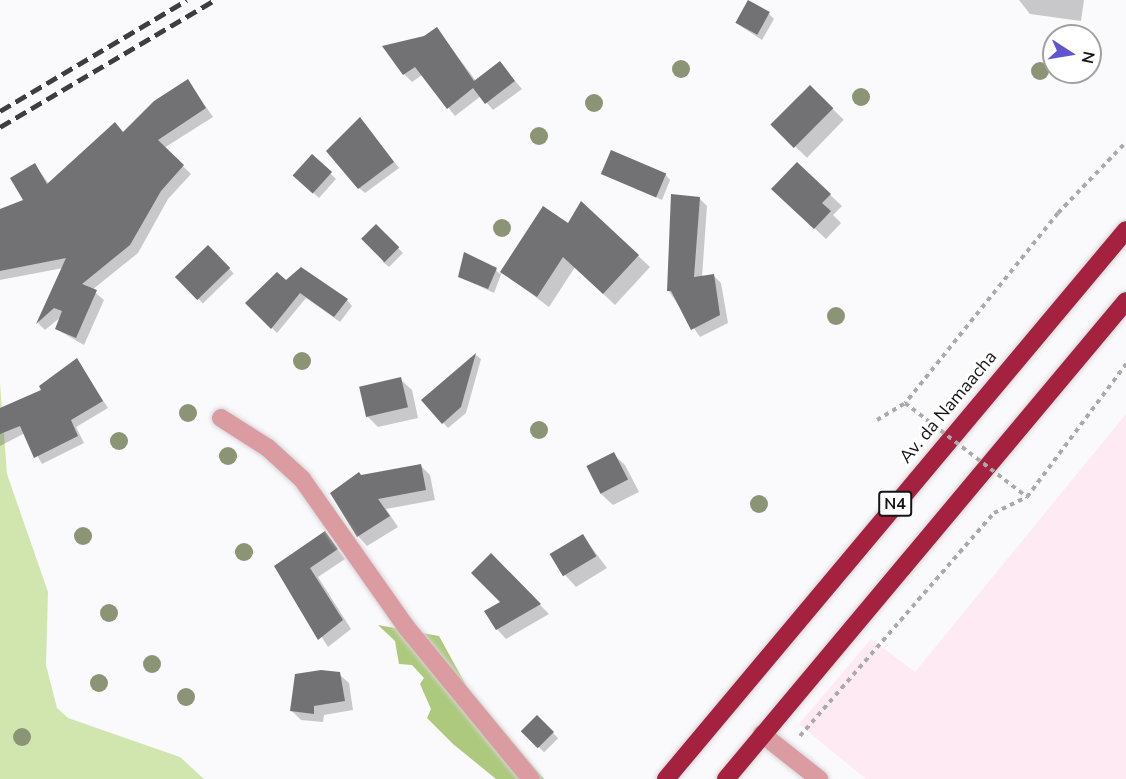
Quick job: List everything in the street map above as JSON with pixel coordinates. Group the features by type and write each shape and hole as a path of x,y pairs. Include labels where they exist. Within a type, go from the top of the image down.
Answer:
{"highway":[{"name":"Av. da Namaacha","path":"666,779 1126,230"},
{"name":"N4","path":"726,779 1126,301"}],"street":[{"path":"221,418 268,448 302,479 406,627 531,779"},
{"path":"762,734 819,779"}],"path":[{"path":"877,420 905,403 1058,213 1126,142"},
{"path":"786,753 994,513 1027,497 1126,364"},
{"path":"905,403 1027,497"}],"shaded area":[{"path":"1126,414 1126,779 866,779 799,724 871,639 915,672"}],"green space":[{"path":"0,383 7,474 48,592 46,665 57,708 68,718 180,757 204,779 0,779"},
{"path":"378,625 439,636 467,687 544,779 496,779 453,744 427,718 431,709 420,684 424,678 412,665 399,664 395,641"}],"building":[{"path":"748,0 770,12 757,35 735,23"},
{"path":"437,27 474,81 500,61 515,81 485,104 473,88 447,109 415,67 403,75 382,46 424,36"},
{"path":"188,79 206,108 158,140 184,165 161,191 130,245 82,284 97,290 76,338 55,329 62,311 54,308 36,324 66,258 0,271 0,209 23,200 10,178 35,163 47,184 115,122 123,132 154,101"},
{"path":"810,85 833,108 794,148 770,125"},
{"path":"360,117 394,162 358,189 326,151"},
{"path":"611,150 666,173 656,197 601,174"},
{"path":"312,154 332,172 313,194 293,176"},
{"path":"797,162 831,194 822,203 831,211 814,229 771,189"},
{"path":"671,194 700,197 694,277 714,274 720,315 691,330 671,291 667,291"},
{"path":"581,201 639,255 603,294 563,257 537,297 500,272 543,206 568,223"},
{"path":"376,224 399,247 384,262 361,239"},
{"path":"208,245 230,268 197,300 175,277"},
{"path":"464,252 497,268 488,289 458,277"},
{"path":"301,267 348,299 334,317 300,293 271,329 245,303 277,272 286,280"},
{"path":"476,353 461,407 442,424 421,400"},
{"path":"77,358 103,401 71,420 78,436 34,458 20,426 0,434 0,408 41,390 39,386"},
{"path":"401,377 408,407 366,417 359,387"},
{"path":"614,452 628,480 600,494 586,466"},
{"path":"421,464 426,490 378,499 390,516 357,537 330,493 359,472 361,475"},
{"path":"325,531 338,549 310,568 343,620 318,640 274,566"},
{"path":"583,534 596,556 563,576 550,554"},
{"path":"491,553 541,604 496,630 484,611 500,602 471,573"},
{"path":"321,670 340,672 345,701 314,706 314,714 290,711 295,674"},
{"path":"537,715 554,732 538,748 521,731"}],"railway":[{"path":"0,111 187,0"},
{"path":"0,127 215,0"}]}
